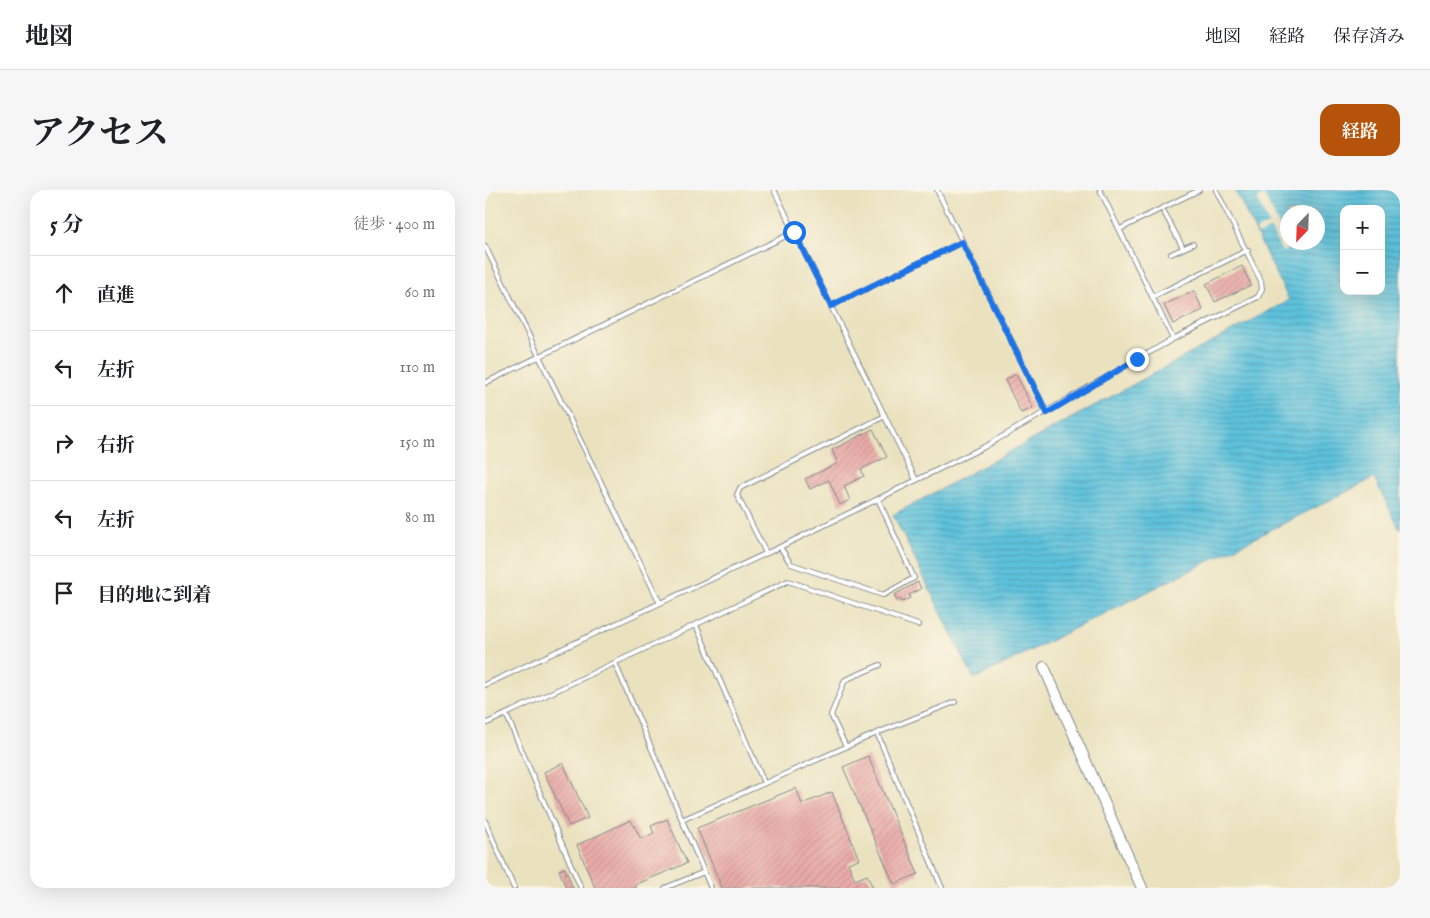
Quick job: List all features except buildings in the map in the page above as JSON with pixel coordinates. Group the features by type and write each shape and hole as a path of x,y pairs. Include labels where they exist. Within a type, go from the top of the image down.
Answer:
{"street":[{"path":"1044,667 1142,888"}],"lane":[{"path":"774,190 916,480"},
{"path":"937,190 1047,413"},
{"path":"1100,190 1173,339"},
{"path":"1120,229 1199,190"},
{"path":"485,685 780,547 916,480 1047,413 1173,339 1258,297 1262,289 1261,281 1217,190"},
{"path":"1163,208 1183,248"},
{"path":"485,383 794,232"},
{"path":"831,306 962,242"},
{"path":"1171,254 1193,244"},
{"path":"485,246 660,603"},
{"path":"1152,297 1247,250"},
{"path":"766,552 737,495 740,488 885,416"},
{"path":"780,547 787,562 795,566 883,595 913,578 878,499"},
{"path":"485,724 788,581 918,625"},
{"path":"695,625 764,783"},
{"path":"615,664 711,888"},
{"path":"846,747 831,715 845,680 880,665"},
{"path":"683,820 877,733 955,702"},
{"path":"506,714 581,888"},
{"path":"877,733 942,888"},
{"path":"485,820 515,888"},
{"path":"665,888 704,872"}],"water":[{"path":"1235,190 1400,190 1400,530 1374,478 974,679 893,515 1289,300"}],"pier":[{"path":"1264,195 1280,228 1280,248 1271,229 1258,235 1256,230 1269,224 1257,198"}],"route":[{"path":"794,232 831,306 962,242 1047,413 1137,359"}]}
